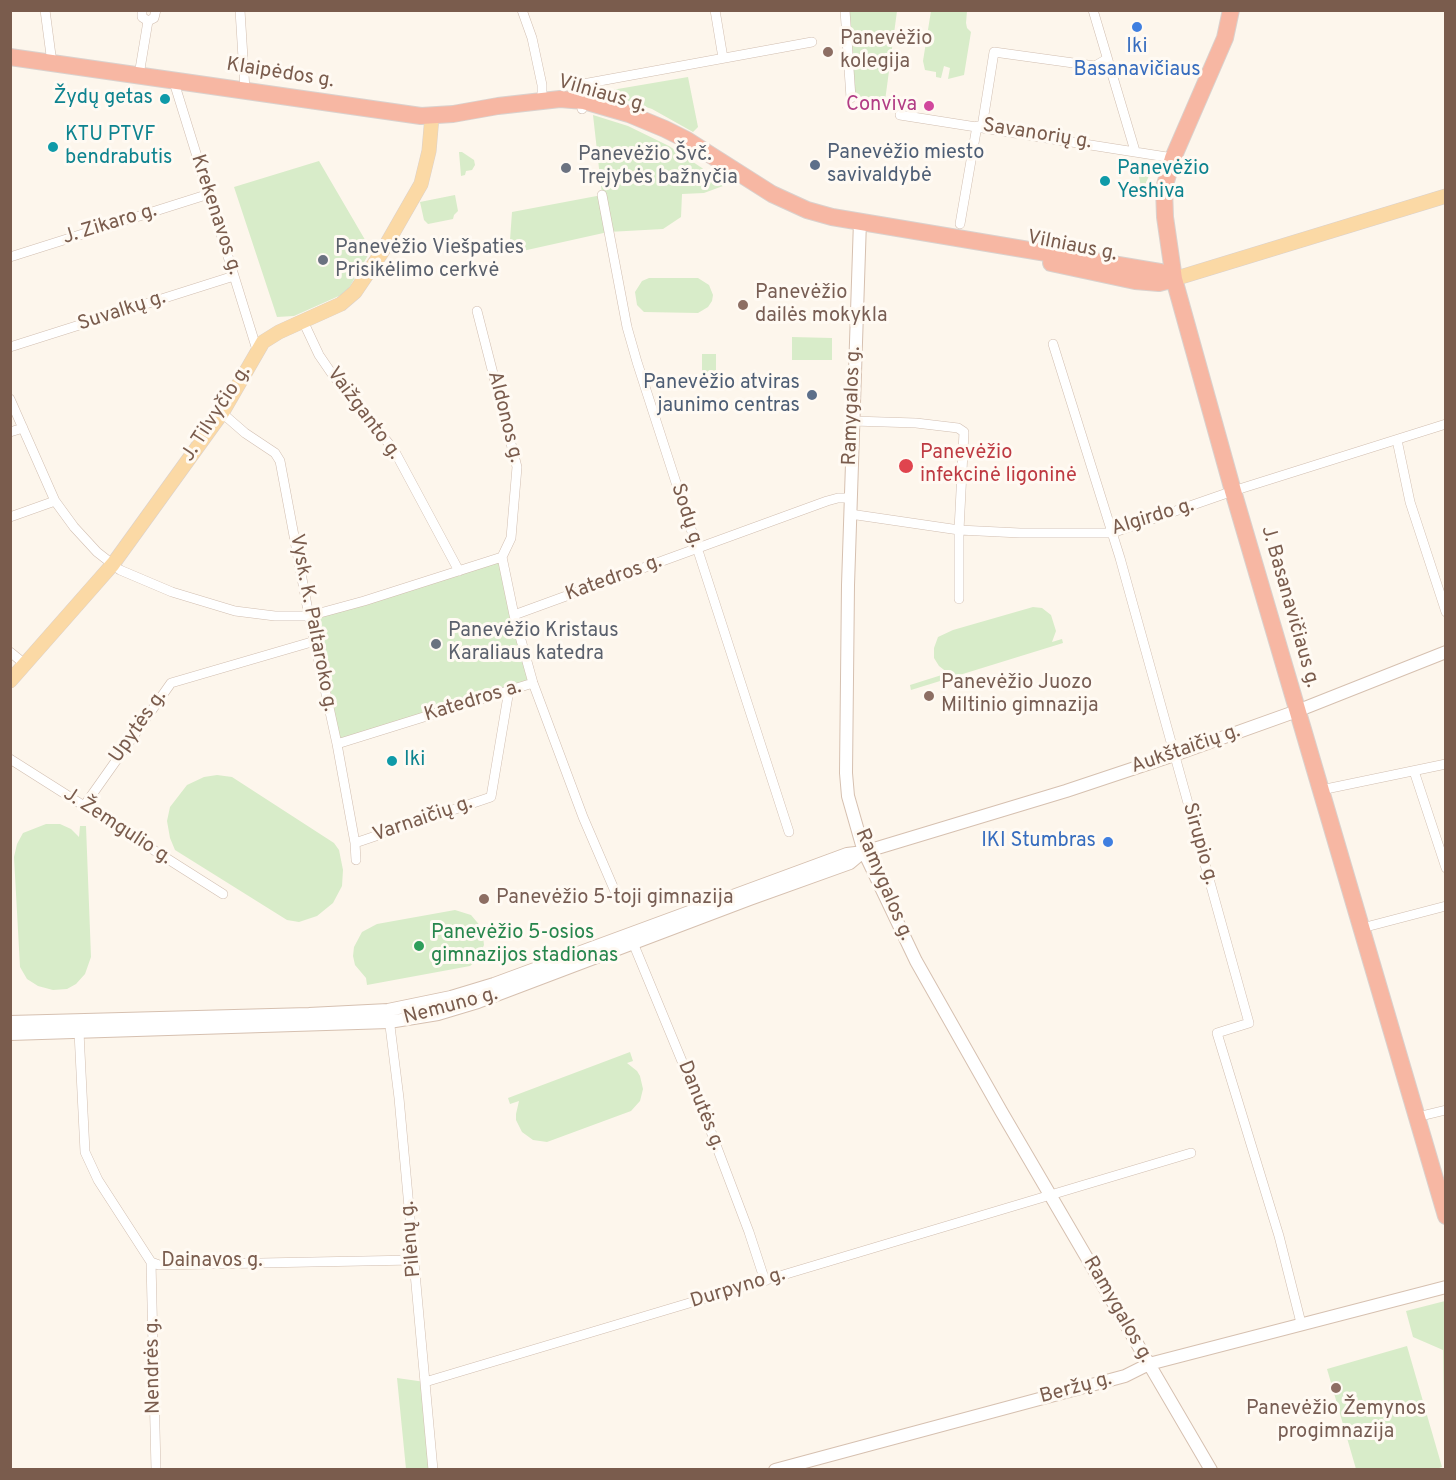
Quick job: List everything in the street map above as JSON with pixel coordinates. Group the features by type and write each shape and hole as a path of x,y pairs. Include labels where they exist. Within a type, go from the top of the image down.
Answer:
{"highway":[{"name":"J. Basanavičiaus g.","path":"1231,10 1225,38 1217,59 1166,178 1164,201 1174,279 1297,711 1417,1117 1442,1192 1446,1216"},
{"name":"Klaipėdos g.","path":"10,57 426,116 543,101"},
{"name":"Vilniaus g.","path":"543,101 583,105 638,117 687,140 767,191 795,206 860,227 1161,272 1174,279"}],"main road":[{"name":"J. Tilvyčio g.","path":"10,681 113,564 222,413 257,350 271,336 341,304 357,290 421,184 426,165 426,116"},
{"path":"1174,279 1446,196"},
{"name":"Ramygalos g.","path":"860,227 850,498 846,773 848,796 864,852 916,961 1210,1470"},
{"name":"Aukštaičių g.","path":"921,834 1072,789 1174,755 1297,711 1446,652"},
{"name":"Nemuno g.","path":"10,1034 389,1023 438,1014 478,1002 632,938 847,854 864,852 921,834"},
{"name":"Nemuno g.","path":"10,1022 388,1010 451,997 632,938"},
{"name":"Beržų g.","path":"775,1470 1125,1376 1149,1364 1446,1287"}],"street":[{"path":"45,10 52,63"},
{"path":"142,10 142,17 147,21"},
{"path":"147,21 154,18 156,10"},
{"path":"240,10 244,90"},
{"path":"522,10 532,38 543,101"},
{"path":"715,10 723,58"},
{"path":"845,10 851,98"},
{"path":"1093,10 1135,151"},
{"path":"139,75 147,21"},
{"path":"583,105 583,84 812,42"},
{"path":"960,224 994,52 1095,66 1107,59"},
{"name":"Krekenavos g.","path":"173,79 257,350"},
{"name":"Savanorių g.","path":"900,115 1173,158"},
{"name":"J. Zikaro g.","path":"10,256 209,194"},
{"name":"Sodų g.","path":"602,195 627,327 789,832"},
{"name":"Suvalkų g.","path":"10,348 234,276"},
{"name":"Aldonos g.","path":"477,311 518,467 511,538 502,557"},
{"name":"Vaižganto g.","path":"303,321 319,355 332,374 394,450 459,571"},
{"name":"Sirupio g.","path":"1053,344 1112,533 1249,1023 1217,1033 1279,1236 1301,1323"},
{"path":"10,399 55,501 85,540 120,570 172,592 234,611 275,616 309,616 502,557"},
{"name":"Vysk. K. Paltaroko g.","path":"222,413 245,433 275,453 280,461 309,616 337,744 356,860"},
{"path":"853,422 916,423 962,430 965,435 959,530 958,599"},
{"name":"Algirdo g.","path":"850,514 959,530 1020,533 1112,533 1233,491 1446,424"},
{"path":"10,432 23,428"},
{"path":"1397,440 1410,502 1446,612"},
{"name":"Katedros g.","path":"514,615 827,501 850,498"},
{"path":"10,517 55,501"},
{"name":"Katedros a.","path":"337,744 533,683 514,615 502,557"},
{"name":"Upytės g.","path":"84,806 171,683 315,641"},
{"path":"10,652 26,665"},
{"path":"533,683 583,817 617,896"},
{"name":"Varnaičių g.","path":"355,843 491,797 509,690"},
{"name":"J. Žemgulio g.","path":"10,759 223,894"},
{"path":"1321,790 1446,764"},
{"path":"1414,771 1446,868"},
{"path":"1362,928 1446,906"},
{"name":"Danutės g.","path":"632,938 710,1129 765,1281"},
{"name":"Pilėnų g.","path":"388,1010 399,1098 433,1470"},
{"name":"Dainavos g.","path":"79,1032 85,1152 98,1180 151,1262 159,1265 414,1260"},
{"path":"1417,1117 1446,1110"},
{"name":"Durpyno g.","path":"425,1382 1191,1153"},
{"name":"Nendrės g.","path":"151,1262 156,1470"}],"green space":[{"path":"845,11 897,11 885,101 851,98"},
{"path":"931,11 967,11 966,23 971,32 964,75 948,79 950,68 944,66 941,78 936,77 936,72 925,70 923,61"},
{"path":"688,77 698,127 693,132 652,109 617,97 600,94 600,92"},
{"path":"593,115 628,126 669,146 702,168 723,186 704,193 682,194 681,217 663,229 608,232 509,254 512,212 602,195"},
{"path":"459,152 474,160 475,165 472,170 466,171 465,175 461,176"},
{"path":"319,161 371,250 349,288 341,295 294,316 277,317 234,187"},
{"path":"1136,162 1147,164 1151,171 1142,192"},
{"path":"455,195 458,211 453,219 428,224 424,220 420,202"},
{"path":"649,278 698,278 709,285 713,295 712,301 708,307 698,313 644,312 637,305 635,292 642,281"},
{"path":"792,337 832,338 832,360 792,360"},
{"path":"702,354 716,354 716,380 702,380"},
{"path":"502,557 533,683 337,744 309,616"},
{"path":"1033,607 1042,608 1051,615 1056,631 1052,642 1062,639 1063,643 911,690 910,685 948,673 939,666 934,658 934,648 938,637 953,630"},
{"path":"217,775 232,777 334,843 339,850 343,870 342,886 333,903 317,916 299,922 287,920 175,850 167,821 170,807 187,785 204,777"},
{"path":"46,824 60,824 71,829 79,837 80,826 86,826 91,957 85,974 76,984 67,989 53,990 38,986 27,979 20,967 14,857 23,833"},
{"name":"Panevėžio 5-osios gimnazijos stadionas","path":"455,910 471,915 482,928 484,945 477,960 470,966 367,985 366,978 355,965 353,956 354,947 362,932 377,924"},
{"path":"630,1052 633,1061 627,1063 637,1071 643,1089 640,1101 631,1111 547,1142 533,1140 522,1132 516,1120 519,1101 510,1104 508,1098"},
{"path":"1445,1301 1445,1470 1443,1350 1413,1337 1406,1311"},
{"path":"1407,1346 1442,1467 1433,1470 1356,1469 1327,1369"},
{"path":"397,1378 425,1382 433,1469 406,1469"}],"place":[{"name":"Iki Basanavičiaus","path":"1137,27"},
{"name":"Panevėžio kolegija","path":"828,52"},
{"name":"Žydų getas","path":"165,99"},
{"name":"Conviva","path":"929,106"},
{"name":"KTU PTVF bendrabutis","path":"53,147"},
{"name":"Panevėžio miesto savivaldybė","path":"815,165"},
{"name":"Panevėžio Švč. Trejybės bažnyčia","path":"566,168"},
{"name":"Panevėžio Yeshiva","path":"1105,181"},
{"name":"Panevėžio Viešpaties Prisikėlimo cerkvė","path":"323,260"},
{"name":"Panevėžio dailės mokykla","path":"743,305"},
{"name":"Panevėžio atviras jaunimo centras","path":"812,395"},
{"name":"Panevėžio infekcinė ligoninė","path":"906,466"},
{"name":"Panevėžio Kristaus Karaliaus katedra","path":"436,644"},
{"name":"Panevėžio Juozo Miltinio gimnazija","path":"929,696"},
{"name":"Iki","path":"392,761"},
{"name":"IKI Stumbras","path":"1108,842"},
{"name":"Panevėžio 5-toji gimnazija","path":"484,899"},
{"name":"Panevėžio 5-osios gimnazijos stadionas","path":"419,946"},
{"name":"Panevėžio Žemynos progimnazija","path":"1336,1388"}]}
